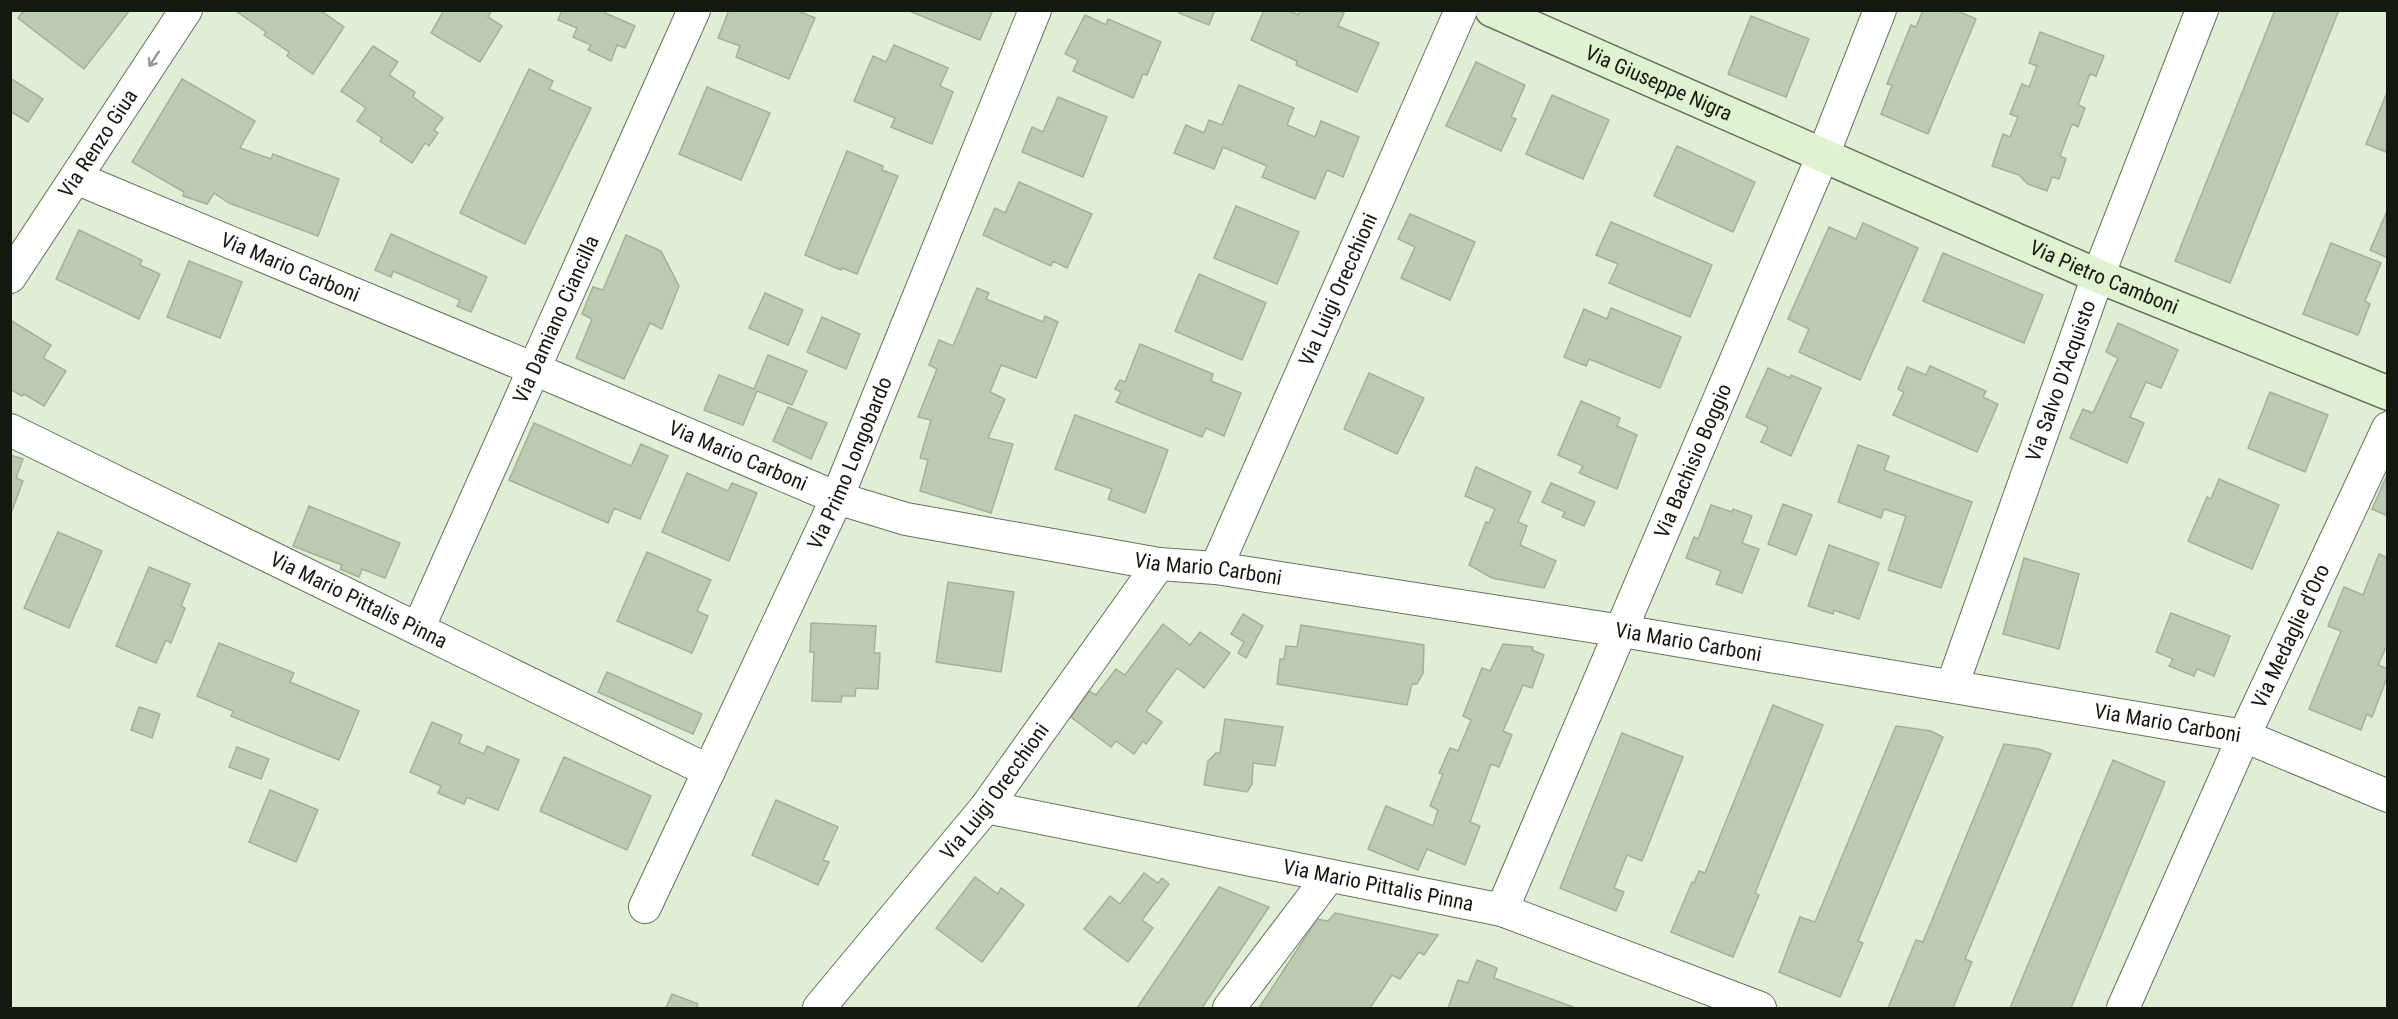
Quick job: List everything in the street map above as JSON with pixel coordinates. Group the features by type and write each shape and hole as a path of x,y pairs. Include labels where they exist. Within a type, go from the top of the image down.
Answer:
{"street":[{"name":"Via Renzo Giua","path":"10,277 186,10"},
{"name":"Via Damiano Ciancilla","path":"418,629 694,10"},
{"name":"Via Primo Longobardo","path":"645,907 837,498 1035,10"},
{"name":"Via Luigi Orecchioni","path":"1216,568 1461,10"},
{"name":"Via Giuseppe Nigra","path":"1492,10 1823,155"},
{"name":"Via Bachisio Boggio","path":"1502,910 1823,155 1880,10"},
{"name":"Via Salvo D'Acquisto","path":"1952,686 2098,276 2202,10"},
{"name":"Via Pietro Camboni","path":"1823,155 2098,276 2388,393"},
{"name":"Via Mario Carboni","path":"76,178 837,498 906,519 1159,564 1216,568 1622,631 2244,736 2388,796"},
{"name":"Via Medaglie d'Oro","path":"2123,1008 2244,736 2388,428"},
{"name":"Via Mario Pittalis Pinna","path":"10,429 709,771"},
{"name":"Via Luigi Orecchioni","path":"819,1008 986,807 1159,564"},
{"name":"Via Mario Pittalis Pinna","path":"986,807 1502,910 1760,1008"},
{"path":"1229,1008 1329,876"}],"building":[{"path":"24,10 130,10 84,69 18,18"},
{"path":"320,10 344,27 313,74 287,56 289,52 264,35 266,32 236,11"},
{"path":"444,10 492,10 488,17 502,26 480,62 431,33"},
{"path":"562,10 605,10 605,13 635,26 625,48 617,45 611,61 588,50 591,45 573,37 577,28 558,20"},
{"path":"729,10 796,10 815,18 789,79 736,57 740,46 718,38"},
{"path":"907,10 993,10 980,40"},
{"path":"1180,10 1215,10 1209,25 1179,13"},
{"path":"1264,10 1288,10 1298,15 1300,10 1339,10 1344,13 1338,26 1379,43 1357,92 1296,65 1297,61 1251,40"},
{"path":"1923,10 1955,10 1976,19 1928,134 1881,114 1892,85 1887,84 1911,25 1916,27"},
{"path":"2275,10 2339,10 2230,283 2175,261"},
{"path":"1085,15 1106,25 1108,19 1161,42 1147,75 1143,74 1133,98 1073,71 1078,60 1065,54"},
{"path":"1751,16 1809,39 1786,97 1728,74"},
{"path":"2040,32 2104,56 2096,76 2090,74 2078,105 2085,108 2078,127 2072,124 2060,156 2066,159 2059,179 2052,177 2047,191 2028,184 2019,175 1992,166 2003,134 2010,137 2018,117 2010,114 2022,84 2029,87 2037,66 2029,63"},
{"path":"894,45 948,68 940,86 953,92 932,144 891,127 895,118 854,101 873,56 886,62"},
{"path":"373,46 398,62 389,75 415,92 413,97 443,118 434,130 438,133 429,146 425,143 412,163 380,141 382,138 357,121 366,108 341,91"},
{"path":"1476,62 1525,85 1511,117 1516,119 1501,151 1446,126"},
{"path":"529,69 553,81 549,89 591,108 525,244 460,213"},
{"path":"10,78 43,99 28,122 10,111"},
{"path":"182,79 255,121 240,148 271,159 273,154 339,179 318,236 229,203 214,193 207,204 183,196 184,192 132,162"},
{"path":"1239,85 1294,108 1287,125 1315,137 1321,121 1359,137 1343,177 1327,170 1315,199 1262,177 1267,166 1223,147 1214,169 1174,153 1186,125 1204,133 1209,120 1222,125"},
{"path":"707,87 770,113 741,180 679,154"},
{"path":"2388,90 2388,153 2366,144"},
{"path":"1552,95 1609,120 1583,179 1526,154"},
{"path":"1058,97 1107,117 1083,177 1022,152 1032,127 1043,132"},
{"path":"1677,146 1755,182 1733,232 1654,196"},
{"path":"847,151 883,166 882,170 898,176 857,274 805,255"},
{"path":"1019,182 1092,214 1067,268 1053,261 1051,266 983,235 995,208 1005,213"},
{"path":"1236,206 1299,232 1277,284 1214,258"},
{"path":"2388,209 2388,258 2370,250"},
{"path":"1410,214 1475,242 1450,300 1401,278 1415,247 1398,239"},
{"path":"1611,222 1712,265 1690,317 1609,283 1618,264 1596,255"},
{"path":"1863,223 1918,248 1860,380 1799,352 1809,329 1788,319 1829,227 1856,239"},
{"path":"79,230 142,260 140,265 160,274 139,319 56,279"},
{"path":"391,234 487,277 471,312 457,306 460,300 393,271 391,277 375,270"},
{"path":"626,235 661,251 679,286 662,329 650,323 624,379 576,358 592,319 582,314 593,287 603,290"},
{"path":"2331,243 2381,263 2365,301 2370,304 2358,335 2303,314"},
{"path":"1943,253 2043,295 2024,343 1923,301"},
{"path":"189,261 242,282 220,338 167,317"},
{"path":"1199,274 1266,303 1242,360 1175,331"},
{"path":"977,288 989,293 986,299 1043,322 1045,316 1058,322 1036,378 1001,365 990,392 1005,399 988,438 1013,444 991,513 920,491 928,460 920,458 931,420 918,417 937,369 929,365 939,340 953,346"},
{"path":"765,293 803,310 788,345 749,328"},
{"path":"1611,308 1681,337 1660,388 1589,359 1586,366 1564,357 1584,309 1607,319"},
{"path":"822,317 860,334 846,369 807,352"},
{"path":"10,320 51,345 43,358 66,371 44,406 10,389"},
{"path":"2118,323 2178,350 2161,388 2146,382 2130,417 2144,423 2127,463 2070,438 2083,409 2093,413 2118,358 2106,352"},
{"path":"1140,344 1213,374 1211,381 1241,393 1224,436 1206,428 1202,437 1116,402 1121,392 1115,389 1120,380 1125,382"},
{"path":"768,355 807,371 792,405 757,391 743,425 704,410 719,375 754,389"},
{"path":"1930,366 1986,391 1983,397 1998,404 1977,452 1893,415 1904,392 1898,389 1907,367 1926,375"},
{"path":"1768,368 1821,388 1791,456 1761,442 1768,427 1746,417"},
{"path":"1369,373 1424,398 1397,454 1344,429"},
{"path":"2270,392 2328,415 2305,472 2248,448"},
{"path":"1581,401 1620,418 1617,426 1637,435 1617,489 1579,473 1583,466 1558,455"},
{"path":"788,407 827,423 811,459 773,441"},
{"path":"1075,415 1168,450 1145,513 1108,499 1112,489 1055,469"},
{"path":"534,423 631,466 641,444 668,456 640,519 614,508 608,523 509,480"},
{"path":"1858,445 1889,456 1884,470 1972,502 1941,588 1888,570 1906,516 1884,509 1881,518 1838,502"},
{"path":"10,455 23,459 16,478 23,481 10,516"},
{"path":"1476,467 1531,492 1518,522 1527,526 1520,545 1556,561 1544,588 1492,578 1469,565 1486,522 1489,523 1495,509 1465,496"},
{"path":"687,473 728,491 732,483 757,493 729,561 662,532"},
{"path":"2388,473 2388,516 2372,509"},
{"path":"2219,479 2279,505 2252,569 2188,541 2207,497 2211,499"},
{"path":"1551,483 1595,502 1584,526 1562,517 1565,512 1542,502"},
{"path":"1783,504 1812,515 1796,555 1768,544"},
{"path":"1711,505 1732,512 1733,509 1752,516 1742,543 1759,549 1742,593 1716,584 1721,571 1686,558 1694,537 1698,539"},
{"path":"309,506 400,543 385,578 362,569 359,577 340,569 342,565 293,546"},
{"path":"58,532 102,551 69,628 24,608"},
{"path":"1829,545 1879,563 1859,619 1834,610 1833,614 1808,606"},
{"path":"647,552 711,580 697,611 708,616 692,653 617,621"},
{"path":"2379,554 2388,558 2388,643 2378,665 2388,669 2388,675 2372,717 2367,714 2361,730 2309,709 2341,631 2328,626 2344,587 2363,595"},
{"path":"2024,558 2079,574 2059,649 2003,634"},
{"path":"149,567 190,584 181,606 185,608 171,643 166,640 156,663 116,646"},
{"path":"948,582 1014,592 1001,672 936,662"},
{"path":"2171,613 2230,636 2214,676 2197,669 2194,676 2169,666 2173,659 2156,652"},
{"path":"1243,614 1263,626 1246,658 1238,653 1244,642 1231,634"},
{"path":"811,623 876,626 874,653 880,653 878,689 856,688 855,696 842,696 841,702 812,701 814,652 810,652"},
{"path":"1163,624 1190,645 1200,632 1230,653 1204,688 1177,668 1146,711 1162,722 1146,744 1143,741 1134,754 1116,741 1111,747 1071,717 1089,691 1096,695 1116,669 1125,675"},
{"path":"1301,625 1424,645 1423,673 1417,684 1412,684 1407,705 1277,684 1280,659 1284,659 1286,646 1297,647"},
{"path":"219,643 294,673 290,682 359,711 339,760 231,716 233,711 197,696"},
{"path":"1503,644 1533,647 1532,650 1544,655 1532,688 1523,685 1503,731 1512,735 1499,767 1491,764 1470,822 1480,826 1465,865 1427,849 1418,870 1368,849 1386,806 1433,826 1438,810 1430,806 1443,774 1439,773 1450,748 1458,751 1471,720 1463,716 1482,668 1490,671"},
{"path":"607,672 702,714 693,734 598,692"},
{"path":"1773,705 1823,725 1755,893 1759,895 1733,957 1671,932 1692,882 1694,883 1699,871 1705,873"},
{"path":"139,707 160,714 152,738 131,730"},
{"path":"1225,719 1283,727 1275,766 1253,763 1252,784 1247,792 1204,785 1208,761 1216,753 1220,753"},
{"path":"432,722 462,735 459,743 484,754 487,746 519,760 498,810 467,797 464,804 438,793 441,786 410,772"},
{"path":"1896,726 1931,731 1943,737 1858,941 1863,943 1840,997 1779,972 1800,917 1815,922"},
{"path":"1622,733 1683,757 1642,861 1627,855 1614,888 1624,892 1616,911 1560,888"},
{"path":"2004,744 2039,749 2051,754 1965,959 1972,962 1953,1008 1888,1008 1916,940 1923,942"},
{"path":"237,747 269,759 261,779 229,767"},
{"path":"564,757 651,796 627,850 540,811"},
{"path":"2113,760 2165,782 2071,1008 2010,1008"},
{"path":"270,790 318,810 296,862 249,842"},
{"path":"776,800 838,827 823,860 829,862 818,885 752,855"},
{"path":"1144,873 1158,883 1162,878 1169,884 1142,920 1153,928 1128,962 1084,929 1110,896 1120,904"},
{"path":"975,877 998,894 1001,888 1024,905 982,962 936,928"},
{"path":"1219,887 1269,907 1202,1008 1137,1008"},
{"path":"1335,913 1438,935 1424,955 1419,952 1400,979 1392,975 1370,1008 1259,1008 1317,919 1328,921"},
{"path":"1477,960 1497,968 1494,978 1576,1008 1448,1008 1458,980 1468,983"},
{"path":"672,994 698,1004 696,1008 666,1008"}]}
